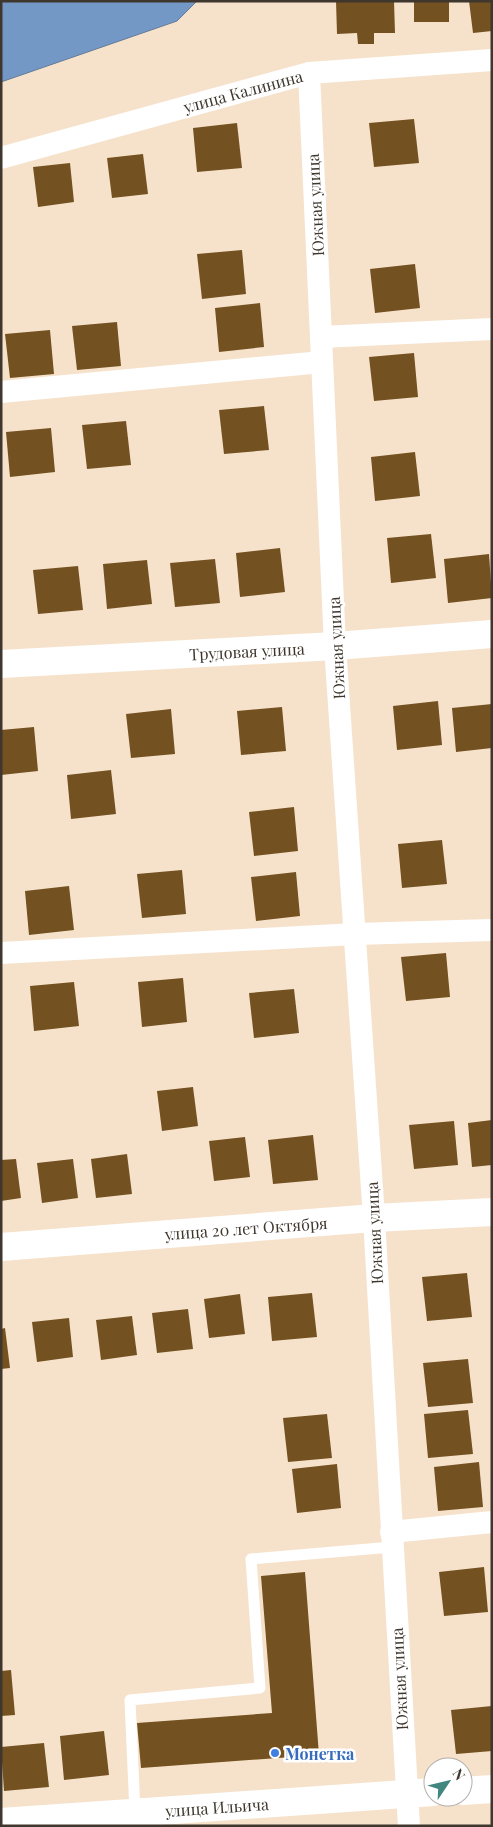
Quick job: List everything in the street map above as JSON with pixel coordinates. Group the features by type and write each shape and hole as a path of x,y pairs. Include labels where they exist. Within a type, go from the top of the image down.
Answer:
{"main road":[{"name":"Трудовая улица","path":"1,664 335,646 492,634"},
{"name":"улица 20 лет Октября","path":"1,1247 374,1218 492,1212"},
{"path":"473,1790 492,1789"},
{"name":"улица Ильича","path":"1,1822 423,1793"}],"street":[{"name":"улица Калинина","path":"1,158 309,73 492,60"},
{"name":"Южная улица","path":"309,73 335,646 374,1218 409,1826"},
{"path":"321,337 492,329"},
{"path":"1,392 322,362"},
{"path":"1,953 355,934 492,930"},
{"path":"392,1540 492,1522"}],"lane":[{"path":"135,1812 130,1700 260,1688 251,1559 392,1540"}],"water":[{"path":"1,1 197,1 177,21 1,82"}],"building":[{"path":"336,1 394,1 395,33 374,33 374,44 358,44 357,33 337,34"},
{"path":"414,1 449,1 449,22 414,22"},
{"path":"469,1 492,1 492,31 473,33"},
{"path":"414,119 419,163 374,167 369,123"},
{"path":"237,123 242,168 197,172 193,128"},
{"path":"143,154 148,194 112,198 107,158"},
{"path":"70,163 74,202 38,207 33,167"},
{"path":"242,250 246,294 202,299 197,254"},
{"path":"415,264 420,308 375,313 370,269"},
{"path":"260,303 264,347 219,352 215,308"},
{"path":"117,322 121,366 77,370 72,326"},
{"path":"50,330 54,374 10,378 5,334"},
{"path":"414,353 418,397 374,401 369,357"},
{"path":"264,406 269,450 224,454 219,410"},
{"path":"126,421 131,465 87,469 82,425"},
{"path":"51,428 55,472 10,477 6,432"},
{"path":"415,452 420,496 375,501 371,457"},
{"path":"431,534 436,578 391,583 387,538"},
{"path":"280,548 285,592 240,597 236,553"},
{"path":"489,554 492,598 448,603 444,559"},
{"path":"215,559 220,603 175,607 170,563"},
{"path":"147,560 152,604 107,609 103,564"},
{"path":"78,566 83,610 38,614 33,570"},
{"path":"438,701 442,745 397,750 393,706"},
{"path":"492,704 492,748 456,752 452,708"},
{"path":"282,707 286,751 241,755 237,711"},
{"path":"171,709 175,754 131,758 126,714"},
{"path":"34,727 38,771 1,775 1,730"},
{"path":"111,770 116,814 71,819 67,775"},
{"path":"294,807 298,851 254,856 249,812"},
{"path":"442,840 447,884 402,888 398,844"},
{"path":"182,870 186,914 142,918 137,874"},
{"path":"296,872 300,916 256,921 251,877"},
{"path":"69,886 74,930 29,935 25,891"},
{"path":"446,953 450,997 406,1001 401,957"},
{"path":"183,978 187,1022 142,1027 138,982"},
{"path":"74,982 79,1026 34,1031 30,986"},
{"path":"294,989 299,1033 254,1038 249,993"},
{"path":"193,1087 198,1126 162,1131 157,1091"},
{"path":"492,1120 492,1165 472,1167 468,1123"},
{"path":"454,1121 458,1165 414,1169 409,1125"},
{"path":"313,1135 318,1180 273,1184 268,1140"},
{"path":"245,1137 250,1177 214,1181 209,1141"},
{"path":"127,1154 132,1194 96,1198 91,1159"},
{"path":"16,1159 21,1198 1,1201 1,1160"},
{"path":"73,1159 78,1198 42,1203 37,1163"},
{"path":"467,1273 472,1317 427,1321 422,1277"},
{"path":"312,1293 317,1337 272,1341 268,1297"},
{"path":"240,1294 245,1334 209,1338 204,1299"},
{"path":"188,1309 193,1349 157,1353 152,1313"},
{"path":"132,1316 137,1355 101,1360 96,1320"},
{"path":"69,1318 73,1357 37,1362 32,1322"},
{"path":"5,1328 10,1368 1,1369 1,1329"},
{"path":"468,1359 473,1403 428,1407 423,1363"},
{"path":"468,1410 473,1454 428,1458 424,1414"},
{"path":"327,1414 332,1458 288,1462 283,1418"},
{"path":"479,1462 483,1507 438,1511 434,1467"},
{"path":"337,1464 341,1508 297,1513 292,1469"},
{"path":"484,1567 488,1612 444,1616 439,1572"},
{"path":"305,1572 319,1755 141,1768 137,1723 272,1713 261,1576"},
{"path":"11,1670 15,1715 1,1716 1,1671"},
{"path":"492,1706 492,1751 456,1754 451,1710"},
{"path":"104,1731 109,1775 64,1780 60,1736"},
{"path":"44,1743 49,1787 4,1791 1,1747"}],"place":[{"name":"Монетка","path":"275,1753"}]}
